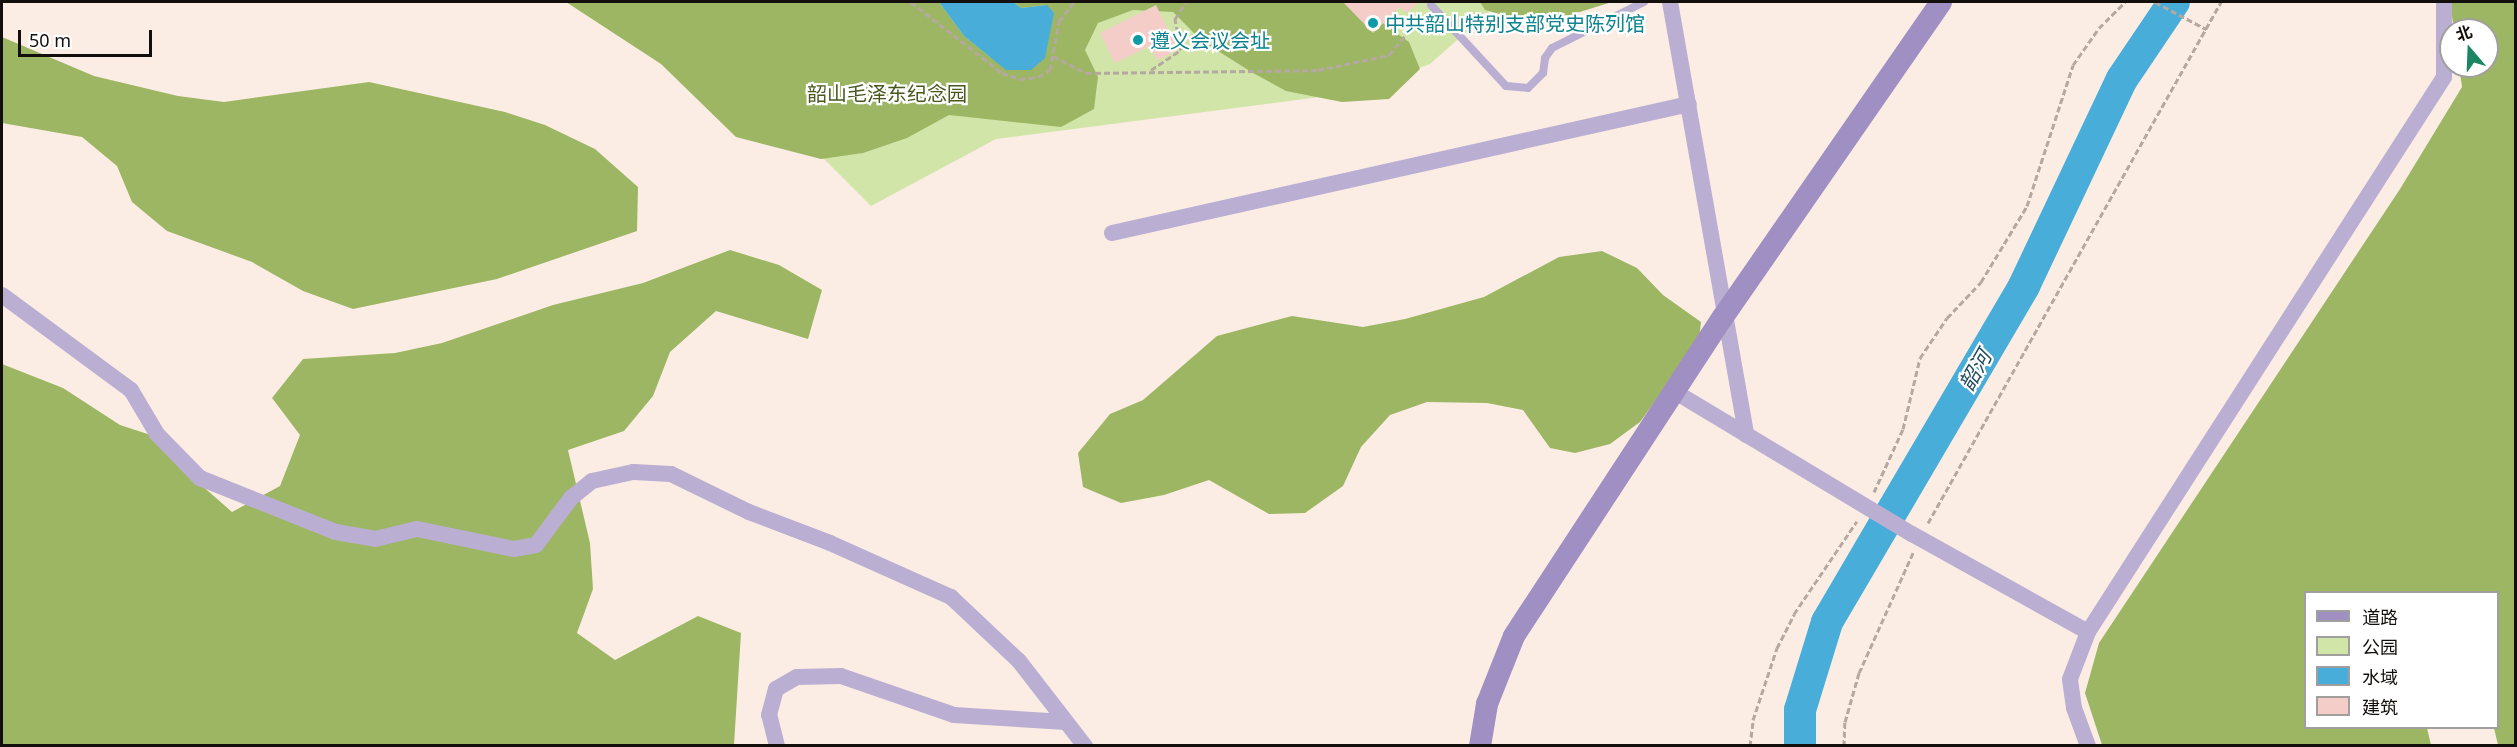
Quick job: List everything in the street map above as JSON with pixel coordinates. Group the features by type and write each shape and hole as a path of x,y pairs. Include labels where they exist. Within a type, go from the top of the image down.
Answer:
{"main road":[{"path":"1480,746 1487,704 1514,636 1677,393 1723,317 1941,2"}],"street":[{"path":"1670,2 1689,104 1723,317 1746,435"},
{"path":"2088,746 2074,708 2070,679 2088,632 2444,77 2444,2"},
{"path":"1112,233 1689,104"},
{"path":"2,295 131,390 156,435 200,478 336,532 375,539 417,530 513,549 536,545 571,498 592,481 633,472 672,474 749,512 830,543 951,597 1019,661 1085,746"},
{"path":"1677,393 1916,536 2088,632"},
{"path":"777,746 769,715 771,706 776,689 797,677 841,676 954,715 1066,722"}],"lane":[{"path":"1431,5 1506,86 1528,88 1543,73 1545,58 1552,48 1644,2"}],"path":[{"path":"911,2 1002,73 1020,79 1038,77 1050,70 1059,21 1074,2"},
{"path":"1150,70 1181,50 1175,19 1186,2"},
{"path":"1750,746 1753,720 1777,648 1794,614 1870,508 1903,429 1920,358 1947,318 1981,282 2027,206 2073,65 2099,28 2125,2"},
{"path":"2155,2 2206,29"},
{"path":"1844,746 1845,722 1859,673 1916,536 2221,2"},
{"path":"1053,56 1086,73 1150,70 1289,72 1348,65 1389,55 1431,5"}],"green space":[{"name":"韶山毛泽东纪念园","path":"566,2 939,2 964,36 990,57 1047,5 1021,8 1013,2 1354,2 1409,42 1420,69 1389,99 1342,102 1286,91 1202,41 1173,12 1133,10 1098,23 1085,50 1098,77 1094,109 1061,127 949,115 907,138 863,153 821,159 736,137 661,64"},
{"name":"韶山毛泽东纪念园","path":"583,2 1500,2 1430,64 1350,93 996,139 871,206 797,132"},
{"path":"1480,2 1612,2 1538,25 1485,10"},
{"path":"2450,2 2515,2 2515,745 2498,745 2494,729 2499,729 2499,591 2304,591 2304,729 2427,729 2431,745 2102,745 2085,693 2099,643 2400,189 2462,87 2461,78 2499,78 2499,18 2452,18"},
{"path":"2,37 94,76 178,96 224,102 369,82 505,112 545,125 595,149 638,187 637,231 497,279 353,309 303,291 252,262 167,231 132,202 117,166 82,137 2,123"},
{"path":"730,250 779,265 822,290 808,339 716,311 670,352 653,396 624,431 568,450 590,543 593,589 577,633 615,660 698,616 741,633 734,745 2,745 2,364 63,388 120,425 163,439 191,476 232,512 280,486 300,435 272,398 303,359 395,353 442,343 553,305 643,283"},
{"path":"1602,251 1637,268 1663,295 1701,322 1699,340 1640,422 1610,444 1575,453 1550,448 1523,410 1487,403 1427,402 1390,415 1361,447 1343,486 1305,513 1269,514 1209,480 1164,495 1121,503 1083,487 1078,453 1110,414 1143,400 1217,336 1292,316 1363,327 1405,319 1484,297 1559,257"}],"water":[{"path":"939,2 1013,2 1021,8 1047,5 1054,13 1045,58 1031,70 1006,70 964,36"}],"building":[{"name":"中共韶山特别支部党史陈列馆","path":"1343,2 1419,2 1407,13 1400,7 1373,33"},
{"name":"遵义会议会址","path":"1156,5 1178,50 1157,60 1150,46 1115,63 1100,33"}],"waterway":[{"name":"韶河","path":"1800,746 1800,710 1827,622 2024,286 2122,79 2174,2"}],"place":[{"name":"中共韶山特别支部党史陈列馆","path":"1373,23"},
{"name":"遵义会议会址","path":"1138,40"}]}
